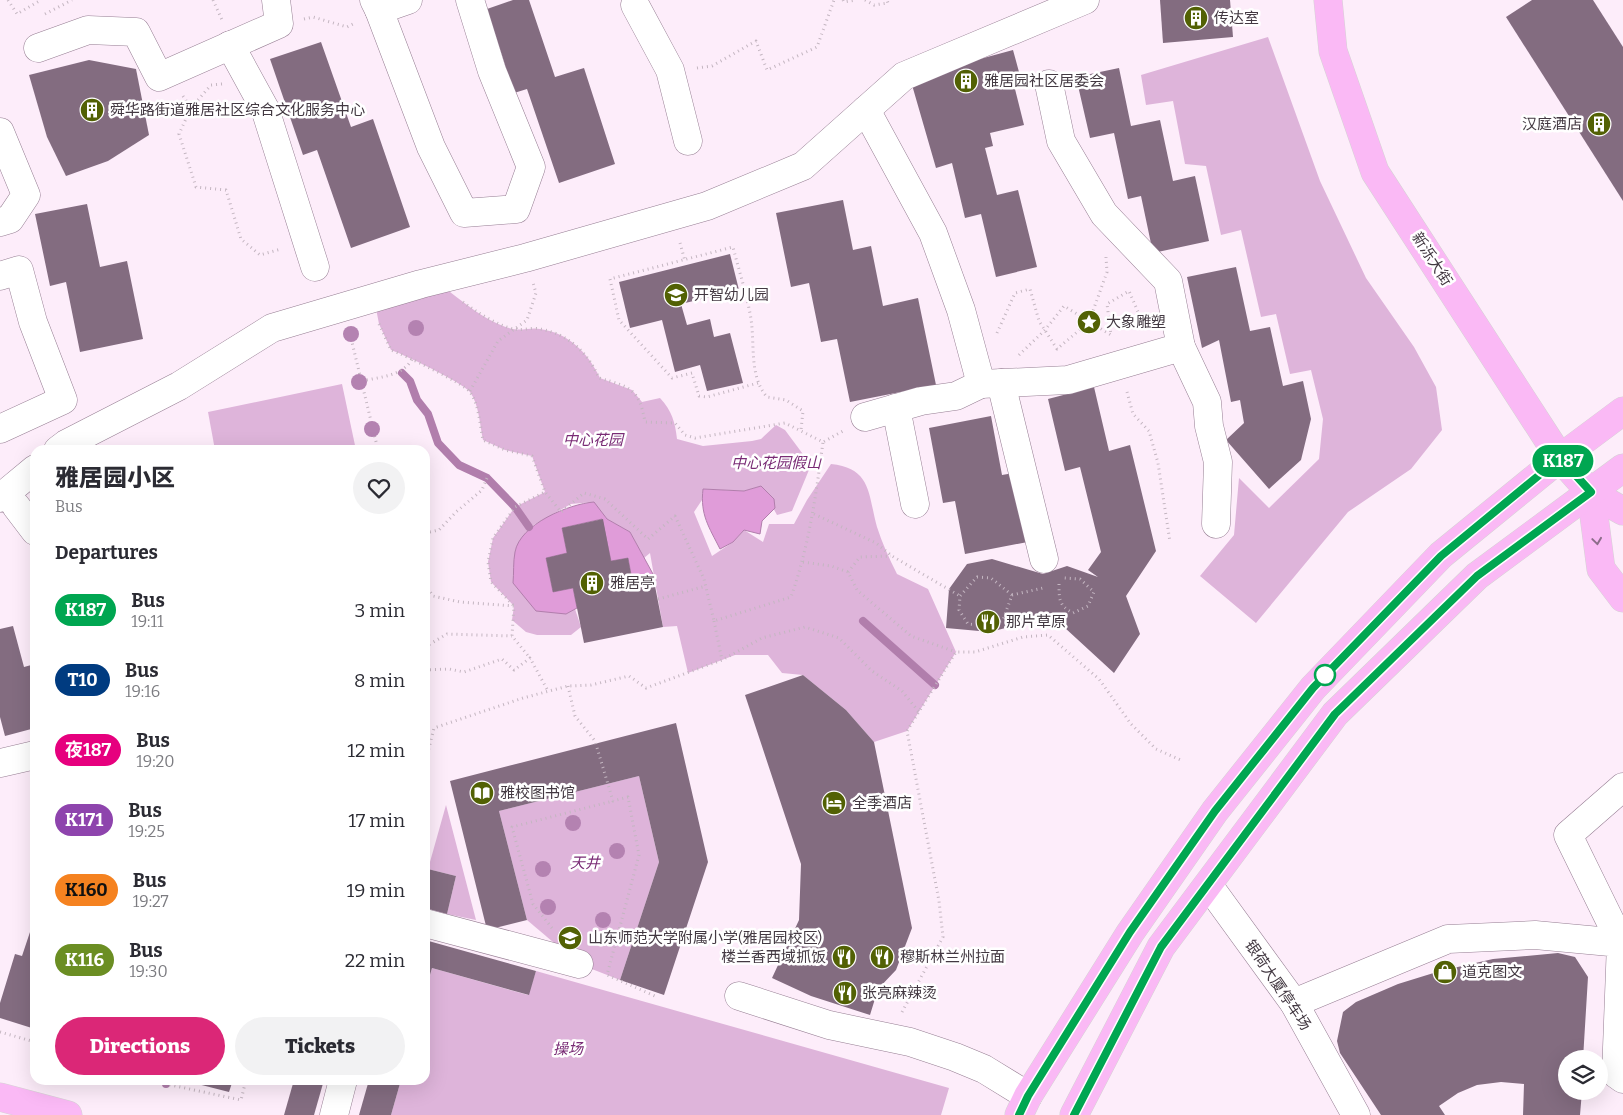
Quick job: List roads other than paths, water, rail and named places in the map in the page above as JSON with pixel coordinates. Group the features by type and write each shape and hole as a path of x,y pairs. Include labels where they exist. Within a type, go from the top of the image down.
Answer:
{"main road":[{"name":"新泺大街","path":"1328,0 1333,51 1375,172 1560,458 1591,492 1623,511"},
{"path":"1024,1106 1130,932 1209,818 1313,688 1441,556 1560,458 1623,411"},
{"path":"1074,1115 1161,947 1209,886 1335,714 1477,576 1623,468"},
{"path":"1591,492 1601,569 1623,598"},
{"path":"0,1097 68,1115"}],"street":[{"path":"408,0 376,5 431,147 464,212 516,209 531,167 492,71 470,0"},
{"path":"65,445 179,386 272,328 421,284 525,258 707,206 803,166 904,76 1085,0"},
{"path":"631,2 670,70 688,141"},
{"path":"38,48 88,30 136,32 159,77 230,45 278,12"},
{"path":"230,45 266,109 315,267"},
{"path":"1049,84 1062,141 1104,214 1168,281 1181,347 1207,402 1209,426 1218,462 1216,524"},
{"path":"866,110 933,233 965,325 991,384 1044,559"},
{"path":"0,132 26,195 10,218 0,222"},
{"path":"0,276 19,270 33,322 64,400 0,429"},
{"path":"865,417 921,401 956,396 991,384 1068,380 1181,347"},
{"path":"896,408 915,504"},
{"path":"30,475 8,502 30,526"},
{"path":"0,763 30,756"},
{"path":"1623,786 1568,835 1621,943 1616,1074 1623,1079"},
{"name":"银荷大厦停车场","path":"1209,886 1294,1003 1356,1115"},
{"path":"430,924 578,964"},
{"path":"1294,1003 1448,939 1535,935 1621,943"},
{"path":"739,996 829,1026 910,1042 955,1057 984,1069 1024,1106"},
{"path":"334,1115 342,1085"}],"waterway":[{"path":"402,373 410,381 417,400 428,414 438,443 459,465 487,478 515,507 529,527"},
{"path":"863,621 935,685"}],"place":[{"name":"传达室","path":"1196,18"},
{"name":"雅居园社区居委会","path":"966,81"},
{"name":"舜华路街道雅居社区综合文化服务中心","path":"92,110"},
{"name":"汉庭酒店","path":"1599,124"},
{"name":"开智幼儿园","path":"676,295"},
{"name":"大象雕塑","path":"1089,322"},
{"name":"雅居亭","path":"592,583"},
{"name":"那片草原","path":"988,622"},
{"name":"雅校图书馆","path":"482,793"},
{"name":"全季酒店","path":"834,803"},
{"name":"山东师范大学附属小学(雅居园校区)","path":"570,938"},
{"name":"楼兰香西域抓饭","path":"844,957"},
{"name":"穆斯林兰州拉面","path":"882,957"},
{"name":"道克图文","path":"1445,972"},
{"name":"张亮麻辣烫","path":"845,993"}],"park label":[{"name":"中心花园","path":"593,440"},
{"name":"中心花园假山","path":"776,463"},
{"name":"天井","path":"585,863"},
{"name":"操场","path":"568,1049"}]}
